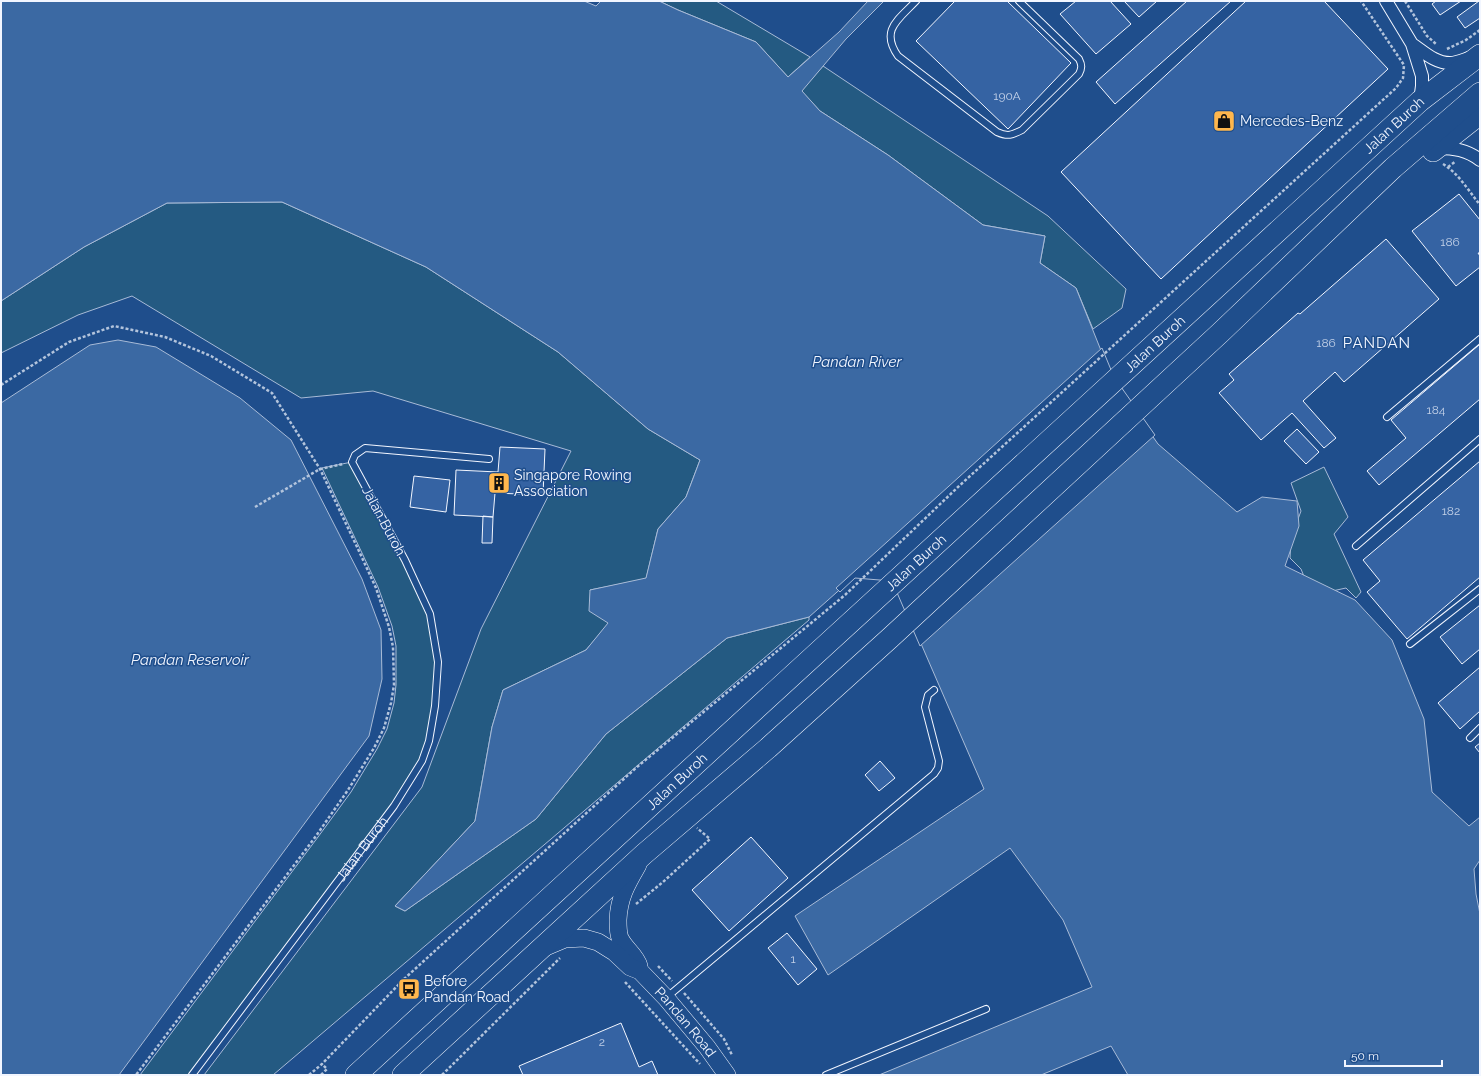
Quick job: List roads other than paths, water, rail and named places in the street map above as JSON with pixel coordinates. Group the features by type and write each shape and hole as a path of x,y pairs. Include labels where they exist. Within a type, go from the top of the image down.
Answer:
{"highway":[{"name":"Jalan Buroh","path":"356,1075 865,611 1420,101 1479,56"},
{"path":"403,1075 644,854 768,748 890,638 1220,333 1393,168 1480,93"},
{"path":"1393,168 1404,171 1480,114"}],"street":[{"path":"1386,1 1412,44 1422,76 1420,101"},
{"path":"1412,44 1431,58 1450,63 1479,56"},
{"path":"1431,152 1452,148 1466,151 1480,160"},
{"name":"Pandan Road","path":"640,971 637,959 620,937 618,926 620,903 623,892 644,854"},
{"name":"Pandan Road","path":"542,949 565,939 578,938 590,939 607,946 630,967 640,971 666,998 707,1047 727,1075"}],"lane":[{"path":"916,1 897,21 890,32 889,40 892,48 898,56 997,132 1006,136 1013,135 1022,130 1079,74 1082,68 1082,64 1079,59 1019,1"},
{"path":"1387,417 1480,339"},
{"path":"1356,546 1480,439"},
{"name":"Jalan Buroh","path":"192,1075 394,806 422,761 429,741 435,706 438,662 430,614 405,560 352,462 355,455 366,448 489,459"},
{"path":"1410,644 1480,590"},
{"path":"666,998 934,774 938,768 939,761 925,707 928,695 934,690"},
{"path":"1470,738 1480,728"},
{"path":"826,1075 986,1009"}],"water":[{"name":"Pandan River","path":"1,1 584,1 596,6 601,1 659,1 756,42 788,77 839,32 868,1 884,1 846,39 802,91 820,111 888,155 983,225 1045,236 1040,263 1076,288 1112,378 1158,444 1237,512 1262,497 1297,501 1299,526 1285,566 1355,600 1392,640 1424,719 1432,792 1469,826 1480,817 1480,860 1474,869 1476,894 1480,914 1480,1075 1128,1075 1111,1046 1041,1075 879,1075 1092,987 1063,920 1010,848 828,975 795,916 984,789 893,579 855,576 809,617 727,638 606,734 536,819 405,911 395,906 475,821 492,727 503,690 586,650 608,623 589,611 590,590 646,578 658,529 686,497 700,460 648,429 558,352 426,267 282,202 167,203 84,247 1,301"},
{"name":"Pandan Reservoir","path":"118,340 156,347 240,398 291,440 362,579 381,630 382,679 369,736 119,1075 1,1075 1,403 90,345"}],"place":[{"name":"Mercedes-Benz","path":"1224,121"},
{"name":"Singapore Rowing Association","path":"499,483"},
{"name":"Before Pandan Road","path":"409,989"}],"district":[{"name":"PANDAN","path":"1377,343"}]}
